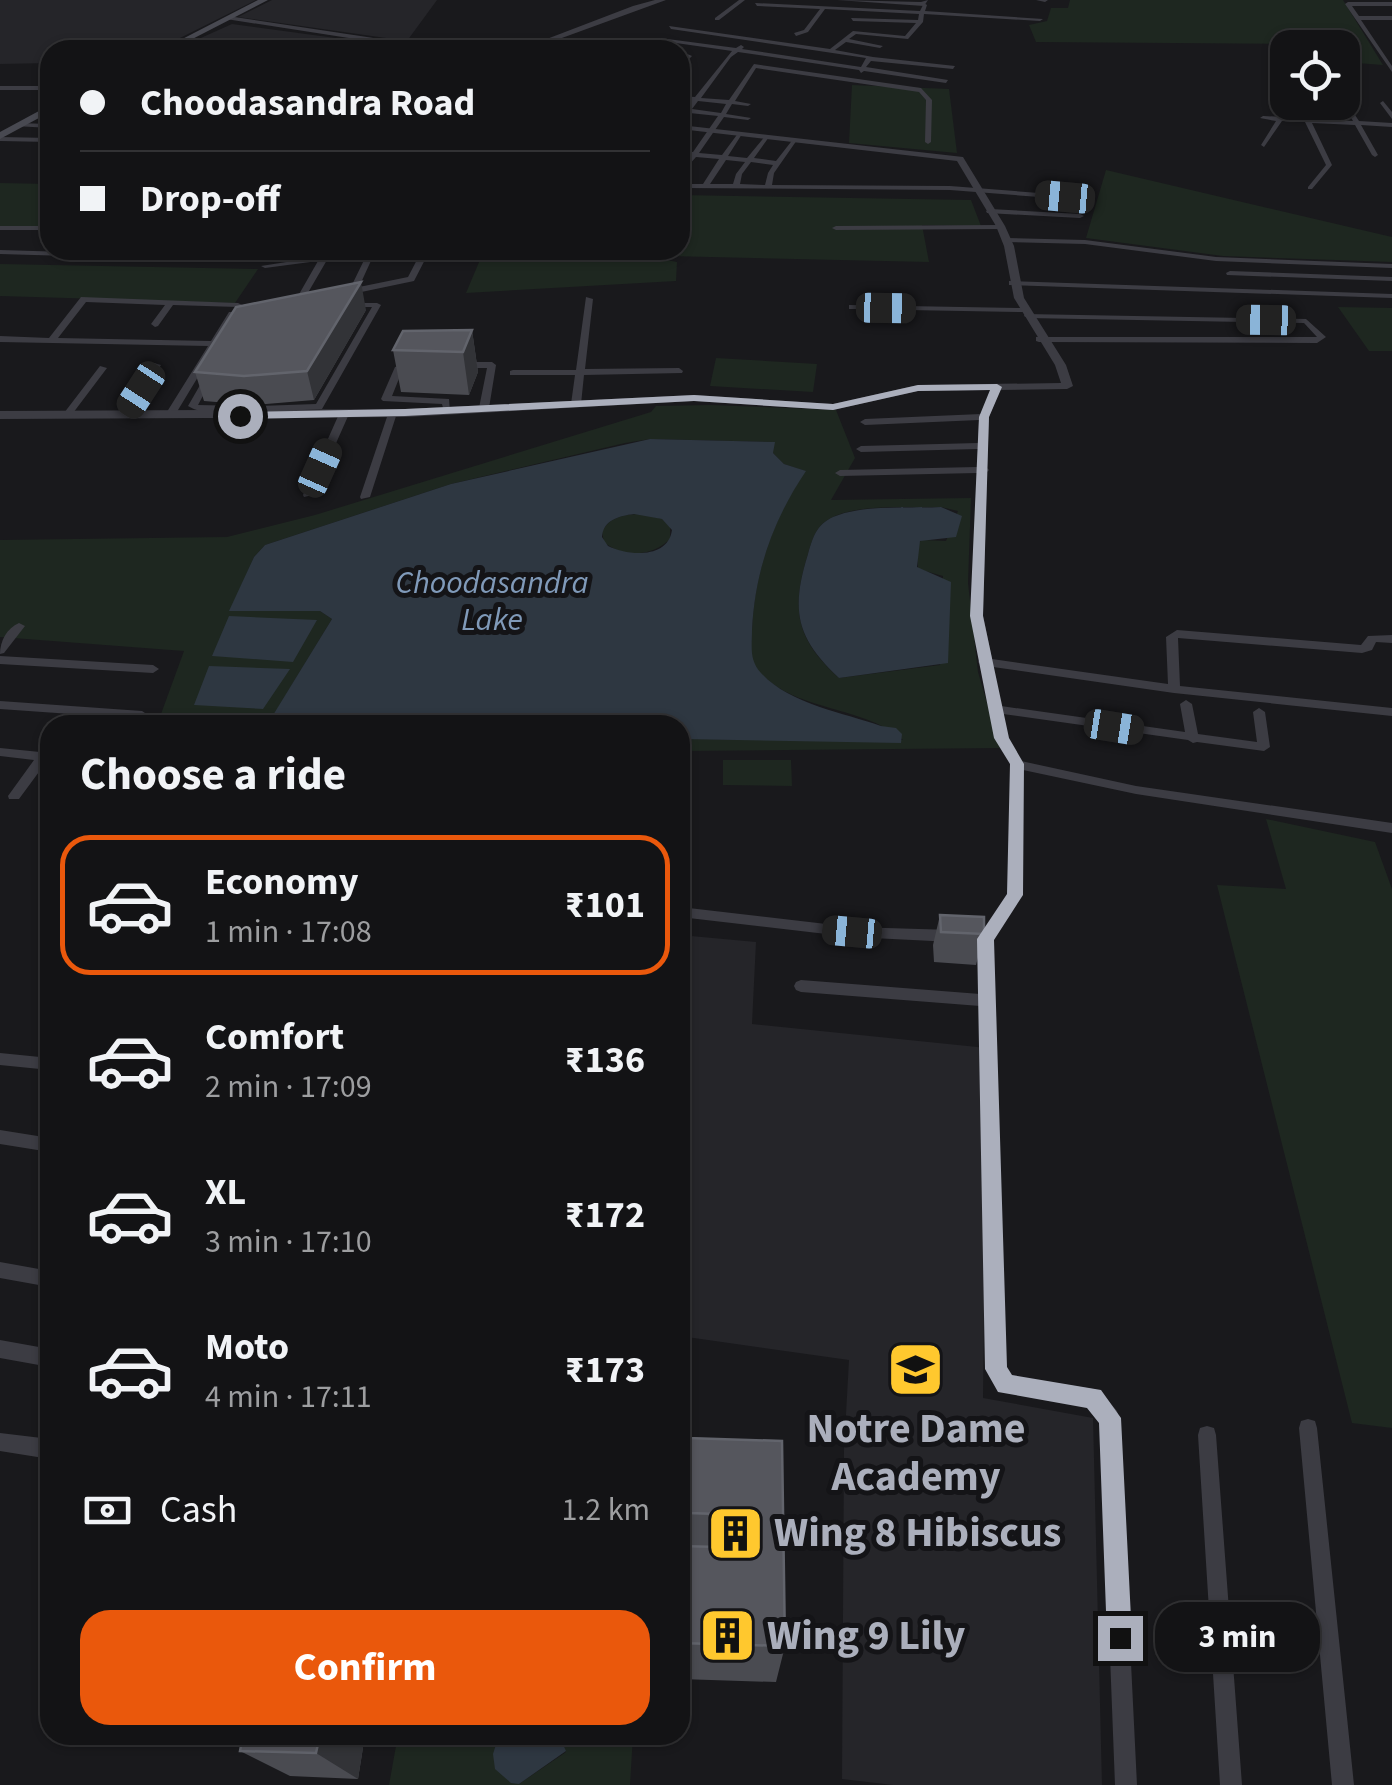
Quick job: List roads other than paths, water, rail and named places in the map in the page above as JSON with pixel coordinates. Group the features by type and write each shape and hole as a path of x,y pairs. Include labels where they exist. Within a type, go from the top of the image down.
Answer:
{"main road":[{"path":"185,40 264,0"},
{"path":"0,137 40,113"}],"street":[{"path":"550,40 663,0"},
{"path":"717,20 742,0"},
{"path":"840,0 852,3"},
{"path":"757,4 823,8 852,3 1040,10"},
{"path":"1392,4 1348,4 1392,70"},
{"path":"924,5 1040,19"},
{"path":"832,49 855,32 906,38 920,22 924,5"},
{"path":"796,34 806,31 823,8"},
{"path":"228,18 374,40"},
{"path":"1358,18 1392,18"},
{"path":"852,20 920,22"},
{"path":"880,35 887,27"},
{"path":"669,40 662,39 673,29 953,68"},
{"path":"690,105 738,50 754,38"},
{"path":"845,40 880,46"},
{"path":"690,43 946,81"},
{"path":"1380,52 1392,53"},
{"path":"854,80 871,59"},
{"path":"690,162 754,66 921,90 929,100 928,142"},
{"path":"0,88 40,88"},
{"path":"690,99 748,104"},
{"path":"1310,188 1329,165 1307,120 1392,121 1383,102"},
{"path":"690,111 748,118"},
{"path":"1263,118 1270,118"},
{"path":"1264,145 1279,120"},
{"path":"1356,120 1375,155"},
{"path":"17,125 40,126"},
{"path":"0,415 392,413 446,406 694,398 833,407 918,388 1067,386 1062,365 1039,338 1012,283 1006,240 970,170 954,156 690,130"},
{"path":"705,186 738,134"},
{"path":"0,137 40,139"},
{"path":"736,187 739,174 766,137"},
{"path":"768,188 778,162 794,140"},
{"path":"690,154 778,162"},
{"path":"690,186 980,190 1091,199"},
{"path":"795,205 800,189"},
{"path":"990,211 1080,216"},
{"path":"836,228 998,226"},
{"path":"0,228 40,228"},
{"path":"1006,240 1084,242 1216,259 1392,266"},
{"path":"0,248 40,246"},
{"path":"0,248 40,250"},
{"path":"265,266 309,260"},
{"path":"298,304 323,260"},
{"path":"353,292 367,260"},
{"path":"335,296 411,279 421,260"},
{"path":"1230,273 1392,279"},
{"path":"1307,276 1310,294"},
{"path":"1012,283 1392,296"},
{"path":"576,404 589,298"},
{"path":"52,340 84,300 238,306 170,415"},
{"path":"280,306 316,300"},
{"path":"258,412 320,407 377,305 372,302 342,307"},
{"path":"155,324 170,303"},
{"path":"852,307 1306,320 1322,337 1039,338"},
{"path":"232,314 248,312"},
{"path":"226,348 234,334"},
{"path":"0,338 211,344"},
{"path":"217,362 192,406 241,412"},
{"path":"425,364 400,366 386,399 446,406"},
{"path":"444,364 492,365 484,405"},
{"path":"125,415 157,365"},
{"path":"67,415 103,368"},
{"path":"512,373 679,371"},
{"path":"997,387 984,417 977,616 1002,738 1017,764 1015,895 986,939 996,1369 1006,1384 1093,1398 1110,1418 1126,1785"},
{"path":"365,497 392,413"},
{"path":"308,494 344,414"},
{"path":"865,422 984,417"},
{"path":"861,449 982,446"},
{"path":"840,473 984,470"},
{"path":"0,650 19,626"},
{"path":"1174,689 1172,636 1177,634 1362,649 1368,647 1372,638 1392,640"},
{"path":"0,660 154,669"},
{"path":"984,662 1174,689 1392,712"},
{"path":"1186,704 1193,739"},
{"path":"0,705 129,715"},
{"path":"996,709 1264,747 1259,712"},
{"path":"0,752 40,756"},
{"path":"14,796 40,764"},
{"path":"1017,764 1136,790 1392,828"},
{"path":"690,913 852,932 986,939"},
{"path":"801,986 989,1001"},
{"path":"0,1058 40,1063"},
{"path":"0,1137 40,1144"},
{"path":"0,1270 40,1277"},
{"path":"0,1349 40,1356"},
{"path":"1308,1428 1344,1785"},
{"path":"1207,1435 1231,1785"},
{"path":"0,1442 40,1448"}],"water":[{"name":"Choodasandra Lake","path":"650,439 775,442 773,453 784,464 806,471 775,527 762,567 752,630 755,663 761,673 786,693 834,712 896,728 902,734 901,743 690,739 690,715 273,715 332,619 320,611 229,611 254,557 265,545 451,484","holes":["634,514 662,519 672,530 663,546 646,553 608,546 602,537 613,520"]},
{"path":"941,507 962,516 956,537 920,541 917,567 951,582 948,663 839,678 813,649 801,621 799,591 816,532 833,517 858,510"},
{"name":"Choodasandra Lake","path":"229,616 317,620 293,662 212,656"},
{"path":"209,666 290,669 263,709 194,705"},
{"path":"496,1745 563,1745 566,1751 519,1784 511,1783 495,1769"}],"place":[{"name":"Notre Dame Academy","path":"916,1369"},
{"name":"Wing 8 Hibiscus","path":"735,1533"},
{"name":"Wing 9 Lily","path":"728,1636"}]}
